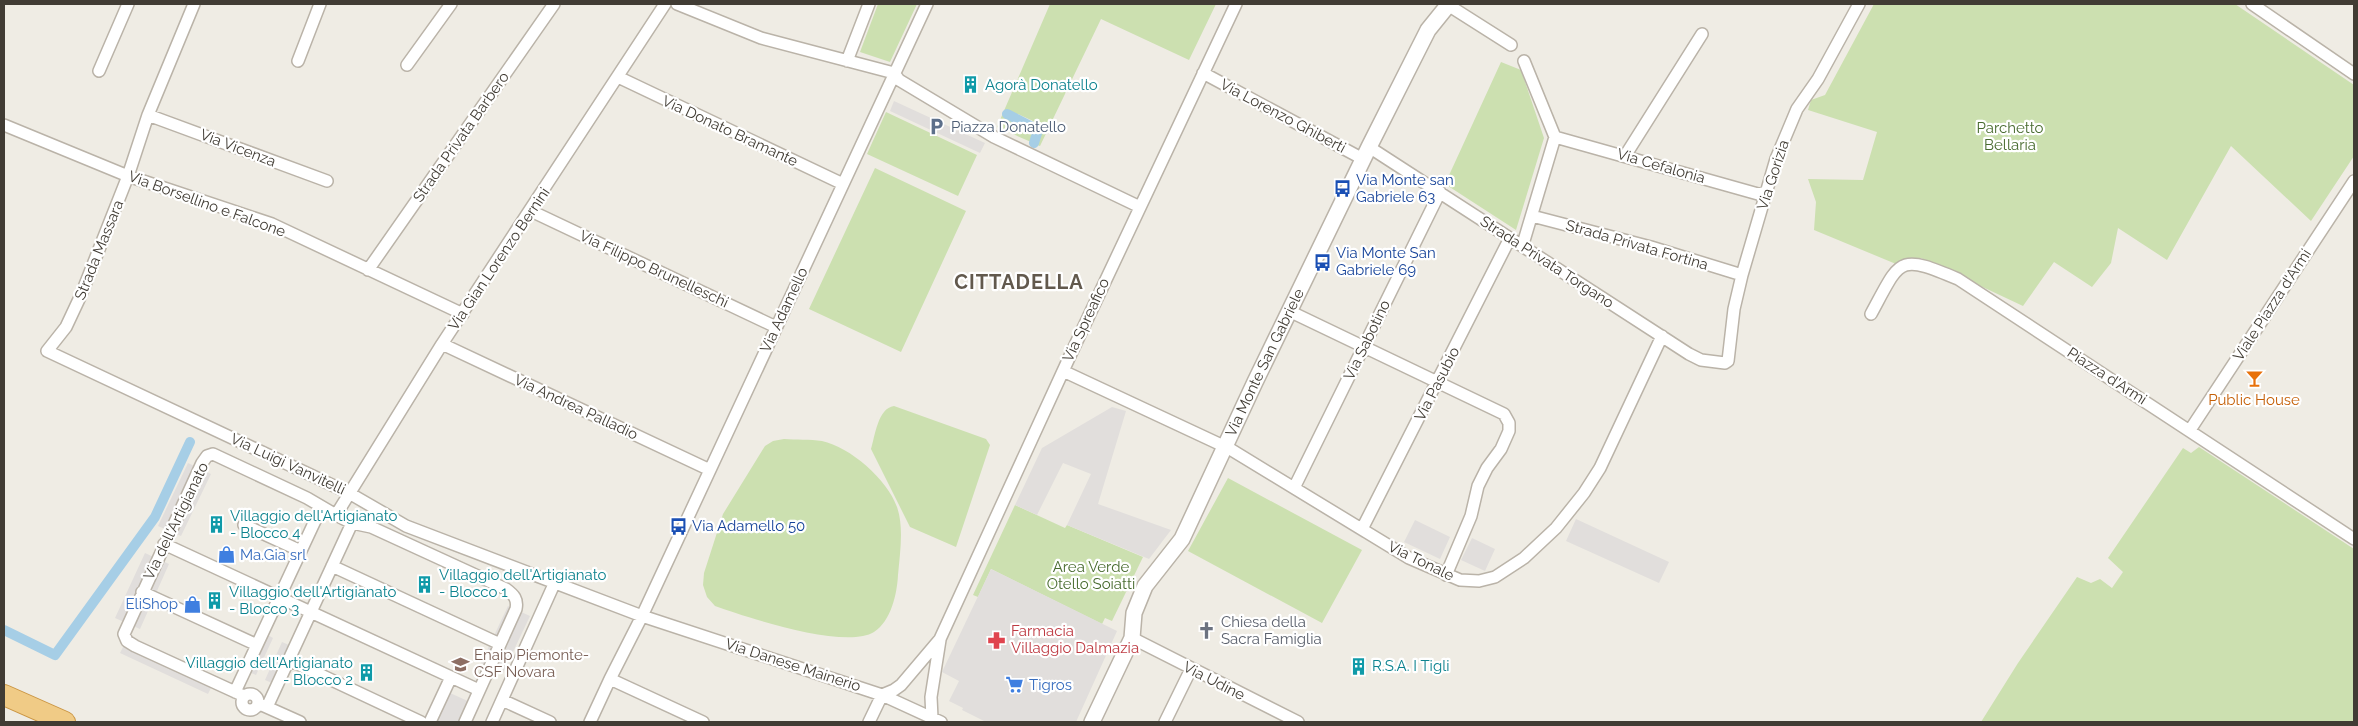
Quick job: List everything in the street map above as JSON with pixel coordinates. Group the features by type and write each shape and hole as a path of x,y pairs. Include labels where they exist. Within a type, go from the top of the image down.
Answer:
{"highway":[{"path":"4,696 65,722"},
{"path":"4,710 31,722"}],"street":[{"path":"99,71 128,4"},
{"name":"Strada Massara","path":"47,351 66,326 82,296 128,176 148,115 194,4"},
{"path":"298,61 320,4"},
{"path":"407,65 451,4"},
{"name":"Strada Privata Barbero","path":"368,270 554,4"},
{"name":"Via Gian Lorenzo Bernini","path":"336,516 442,344 531,212 665,4"},
{"path":"677,4 761,38 894,73 899,80 994,137 1140,207"},
{"path":"847,61 869,4"},
{"name":"Via Adamello","path":"590,722 642,616 927,4"},
{"name":"Via Spreafico","path":"937,720 931,697 940,639 1062,371 1236,4"},
{"path":"1449,4 1511,45"},
{"name":"Via Monte San Gabriele","path":"1092,722 1132,638 1134,613 1145,586 1182,539 1289,311 1366,153 1428,30 1449,4"},
{"name":"Via Gorizia","path":"1728,361 1734,309 1742,274 1776,159 1797,109 1818,78 1859,4"},
{"path":"2252,4 2269,8 2354,74"},
{"path":"1625,156 1702,34"},
{"path":"1523,244 1555,137 1524,61"},
{"name":"Via Lorenzo Ghiberti","path":"1203,73 1366,153"},
{"name":"Via Donato Bramante","path":"618,77 843,184"},
{"name":"Via Vicenza","path":"148,115 327,182"},
{"name":"Via Borsellino e Falcone","path":"4,125 128,176 272,224 463,314"},
{"name":"Via Cefalonia","path":"1555,137 1758,194 1766,192"},
{"name":"Strada Privata Torgano","path":"1366,153 1440,192 1701,360 1725,364 1728,361"},
{"name":"Viale Piazza d'Armi","path":"2190,430 2354,181"},
{"name":"Via Sabotino","path":"1294,488 1440,192"},
{"name":"Via Filippo Brunelleschi","path":"531,212 776,327"},
{"name":"Strada Privata Fortina","path":"1532,216 1651,247 1742,274"},
{"name":"Via Pasubio","path":"1362,529 1438,383 1510,238"},
{"name":"Piazza d'Armi","path":"1871,314 1898,268 1906,264 1919,263 1958,279 2354,539"},
{"path":"1289,311 1504,414 1509,423 1509,431 1502,450 1487,468 1478,486 1471,516 1446,575"},
{"name":"Via Tonale","path":"1062,371 1225,447 1409,558 1460,580 1480,581 1495,577 1524,558 1556,528 1596,474 1662,336"},
{"name":"Via Andrea Palladio","path":"442,344 710,470"},
{"name":"Via Luigi Vanvitelli","path":"47,351 349,493 406,526 642,616"},
{"name":"Via dell'Artigianato","path":"240,694 128,641 124,634 126,625 202,463 207,456 213,454 307,498 336,516 352,523 371,527 514,594 517,602 516,609 465,722"},
{"path":"321,508 257,645 240,694 242,704 247,709 263,705 289,660 352,523"},
{"path":"244,525 301,552"},
{"path":"164,544 480,690"},
{"path":"332,566 500,644"},
{"path":"492,722 555,582"},
{"path":"142,592 257,645"},
{"name":"Via Danese Mainerio","path":"642,616 882,694 937,720"},
{"name":"Via Udine","path":"1132,638 1284,719 1298,722"},
{"name":"Via Spreafico","path":"882,694 894,690 901,684 940,639"},
{"path":"289,660 421,722"},
{"path":"1165,722 1191,669"},
{"path":"430,722 451,677"},
{"path":"610,679 689,719 703,722"},
{"path":"869,722 882,694"},
{"path":"502,700 550,722"},
{"path":"263,705 300,722"}],"green space":[{"path":"878,4 917,4 890,62 860,52"},
{"path":"1050,4 1216,4 1189,60 1101,19 1040,146 1037,145 1041,128 1035,122 1018,114 1015,122 1034,130 1031,142 997,127"},
{"name":"Parchetto Bellaria","path":"1874,4 2235,4 2354,85 2354,156 2311,221 2231,146 2167,260 2118,228 2111,263 2092,287 2054,262 2023,306 1921,258 1904,259 1896,264 1814,230 1816,202 1808,179 1863,180 1877,132 1808,110 1811,100 1825,95"},
{"path":"1501,62 1521,70 1544,138 1516,230 1445,184"},
{"path":"886,112 977,155 958,196 867,154"},
{"path":"875,168 966,211 901,352 809,309"},
{"path":"894,406 986,439 990,445 956,547 910,527 871,449 881,417 884,412"},
{"path":"784,439 813,440 833,444 866,466 876,475 892,496 899,515 901,532 897,582 889,614 874,632 860,637 841,637 795,630 715,606 707,597 703,585 704,573 723,514 765,446 773,441"},
{"path":"2199,447 2354,549 2354,722 1981,722 2018,663 2077,577 2091,583 2100,579 2112,588 2123,572 2108,558 2183,448 2191,453"},
{"path":"1228,478 1362,550 1322,623 1188,551"},
{"name":"Area Verde Otello Soiatti","path":"1015,505 1065,528 1067,525 1143,557 1112,621 1105,618 1102,624 991,569 978,597 973,595"}],"shaded area":[{"name":"Piazza Donatello","path":"894,101 985,143 980,153 890,111"},
{"path":"1112,407 1126,411 1098,504 1171,530 1149,559 1067,525 1091,474 1063,463 1037,515 1015,505 1042,448"},
{"path":"188,463 211,474 181,536 158,526"},
{"path":"1252,467 1367,538 1362,538 1250,469"},
{"path":"1576,519 1669,562 1659,583 1566,541"},
{"path":"1415,520 1450,537 1440,559 1404,542"},
{"path":"1472,538 1495,549 1485,571 1461,560"},
{"path":"145,553 169,564 140,629 115,618"},
{"path":"991,569 1117,631 1076,722 986,722 949,701 959,681 942,672"},
{"path":"508,606 530,616 503,673 481,663"},
{"path":"266,634 273,638 256,675 249,672"},
{"path":"282,642 289,645 272,683 265,680"},
{"path":"124,645 212,686 208,694 120,653"},
{"path":"450,693 470,702 461,722 437,722"}],"waterway":[{"path":"1007,114 1038,130 1034,143"},
{"path":"4,630 55,655 155,517 190,442"}],"place":[{"name":"Agorà Donatello","path":"971,85"},
{"name":"Piazza Donatello","path":"937,127"},
{"name":"Via Monte san Gabriele 63","path":"1342,189"},
{"name":"Via Monte San Gabriele 69","path":"1322,262"},
{"name":"Public House","path":"2254,379"},
{"name":"Villaggio dell'Artigianato - Blocco 4","path":"216,525"},
{"name":"Via Adamello 50","path":"678,526"},
{"name":"Ma.Gia srl","path":"226,555"},
{"name":"Villaggio dell'Artigianato - Blocco 1","path":"425,584"},
{"name":"Villaggio dell'Artigianato - Blocco 3","path":"215,601"},
{"name":"EliShop","path":"192,604"},
{"name":"Chiesa della Sacra Famiglia","path":"1207,631"},
{"name":"Farmacia Villaggio Dalmazia","path":"997,640"},
{"name":"Enaip Piemonte- CSF Novara","path":"460,664"},
{"name":"R.S.A. I Tigli","path":"1358,666"},
{"name":"Villaggio dell'Artigianato - Blocco 2","path":"367,672"},
{"name":"Tigros","path":"1015,685"}],"district":[{"name":"CITTADELLA","path":"1019,282"}]}
